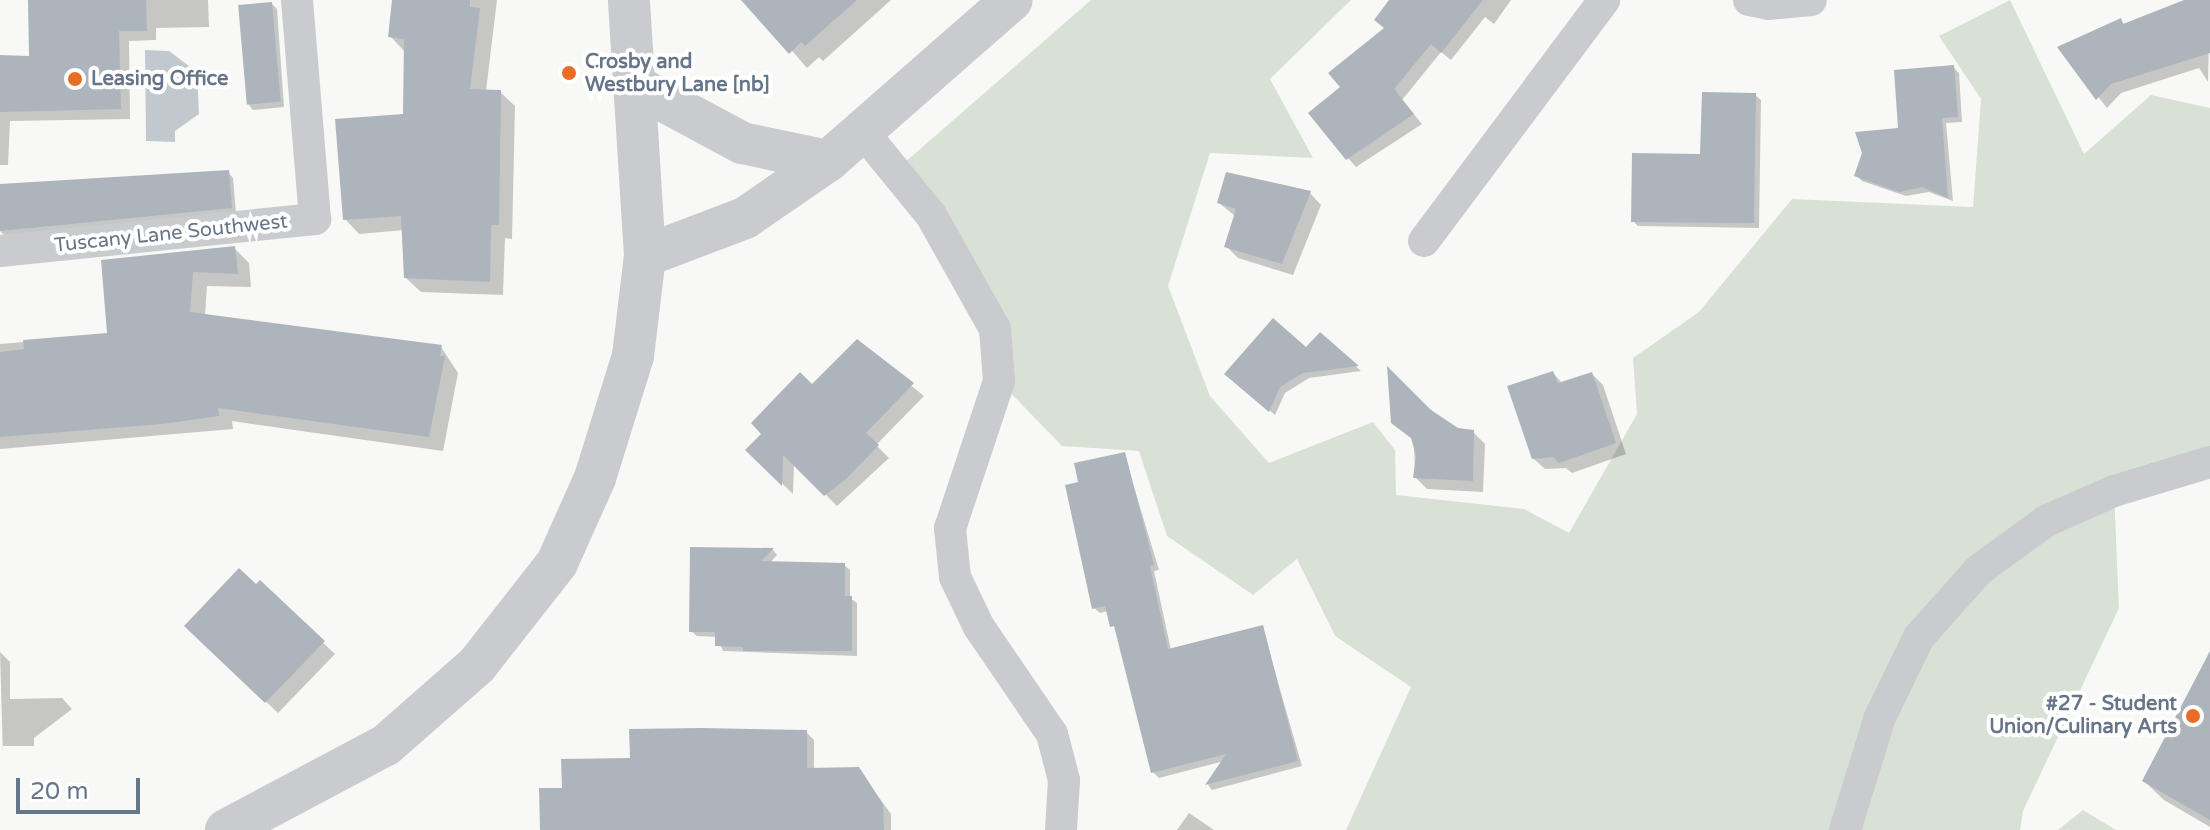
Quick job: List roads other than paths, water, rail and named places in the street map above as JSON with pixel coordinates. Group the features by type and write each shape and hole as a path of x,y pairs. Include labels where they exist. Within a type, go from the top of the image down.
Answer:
{"street":[{"name":"Tuscany Lane Southwest","path":"0,251 315,219 297,0"},
{"path":"226,830 386,745 477,665 557,563 595,478 633,356 645,256 629,0"},
{"path":"645,256 745,218 828,161 1012,0"},
{"path":"1424,241 1604,0"},
{"path":"1749,0 1769,4 1811,0"},
{"path":"634,85 742,143 828,161"},
{"path":"863,132 931,215 995,329 999,381 950,528 955,577 979,627 1052,734 1064,780 1061,830"},
{"path":"1845,830 1880,717 1919,637 1979,570 2046,521 2114,491 2210,462"}],"place":[{"name":"Crosby and Westbury Lane [nb]","path":"569,73"},
{"name":"Leasing Office","path":"75,79"},
{"name":"#27 - Student Union/Culinary Arts","path":"2193,716"}]}
